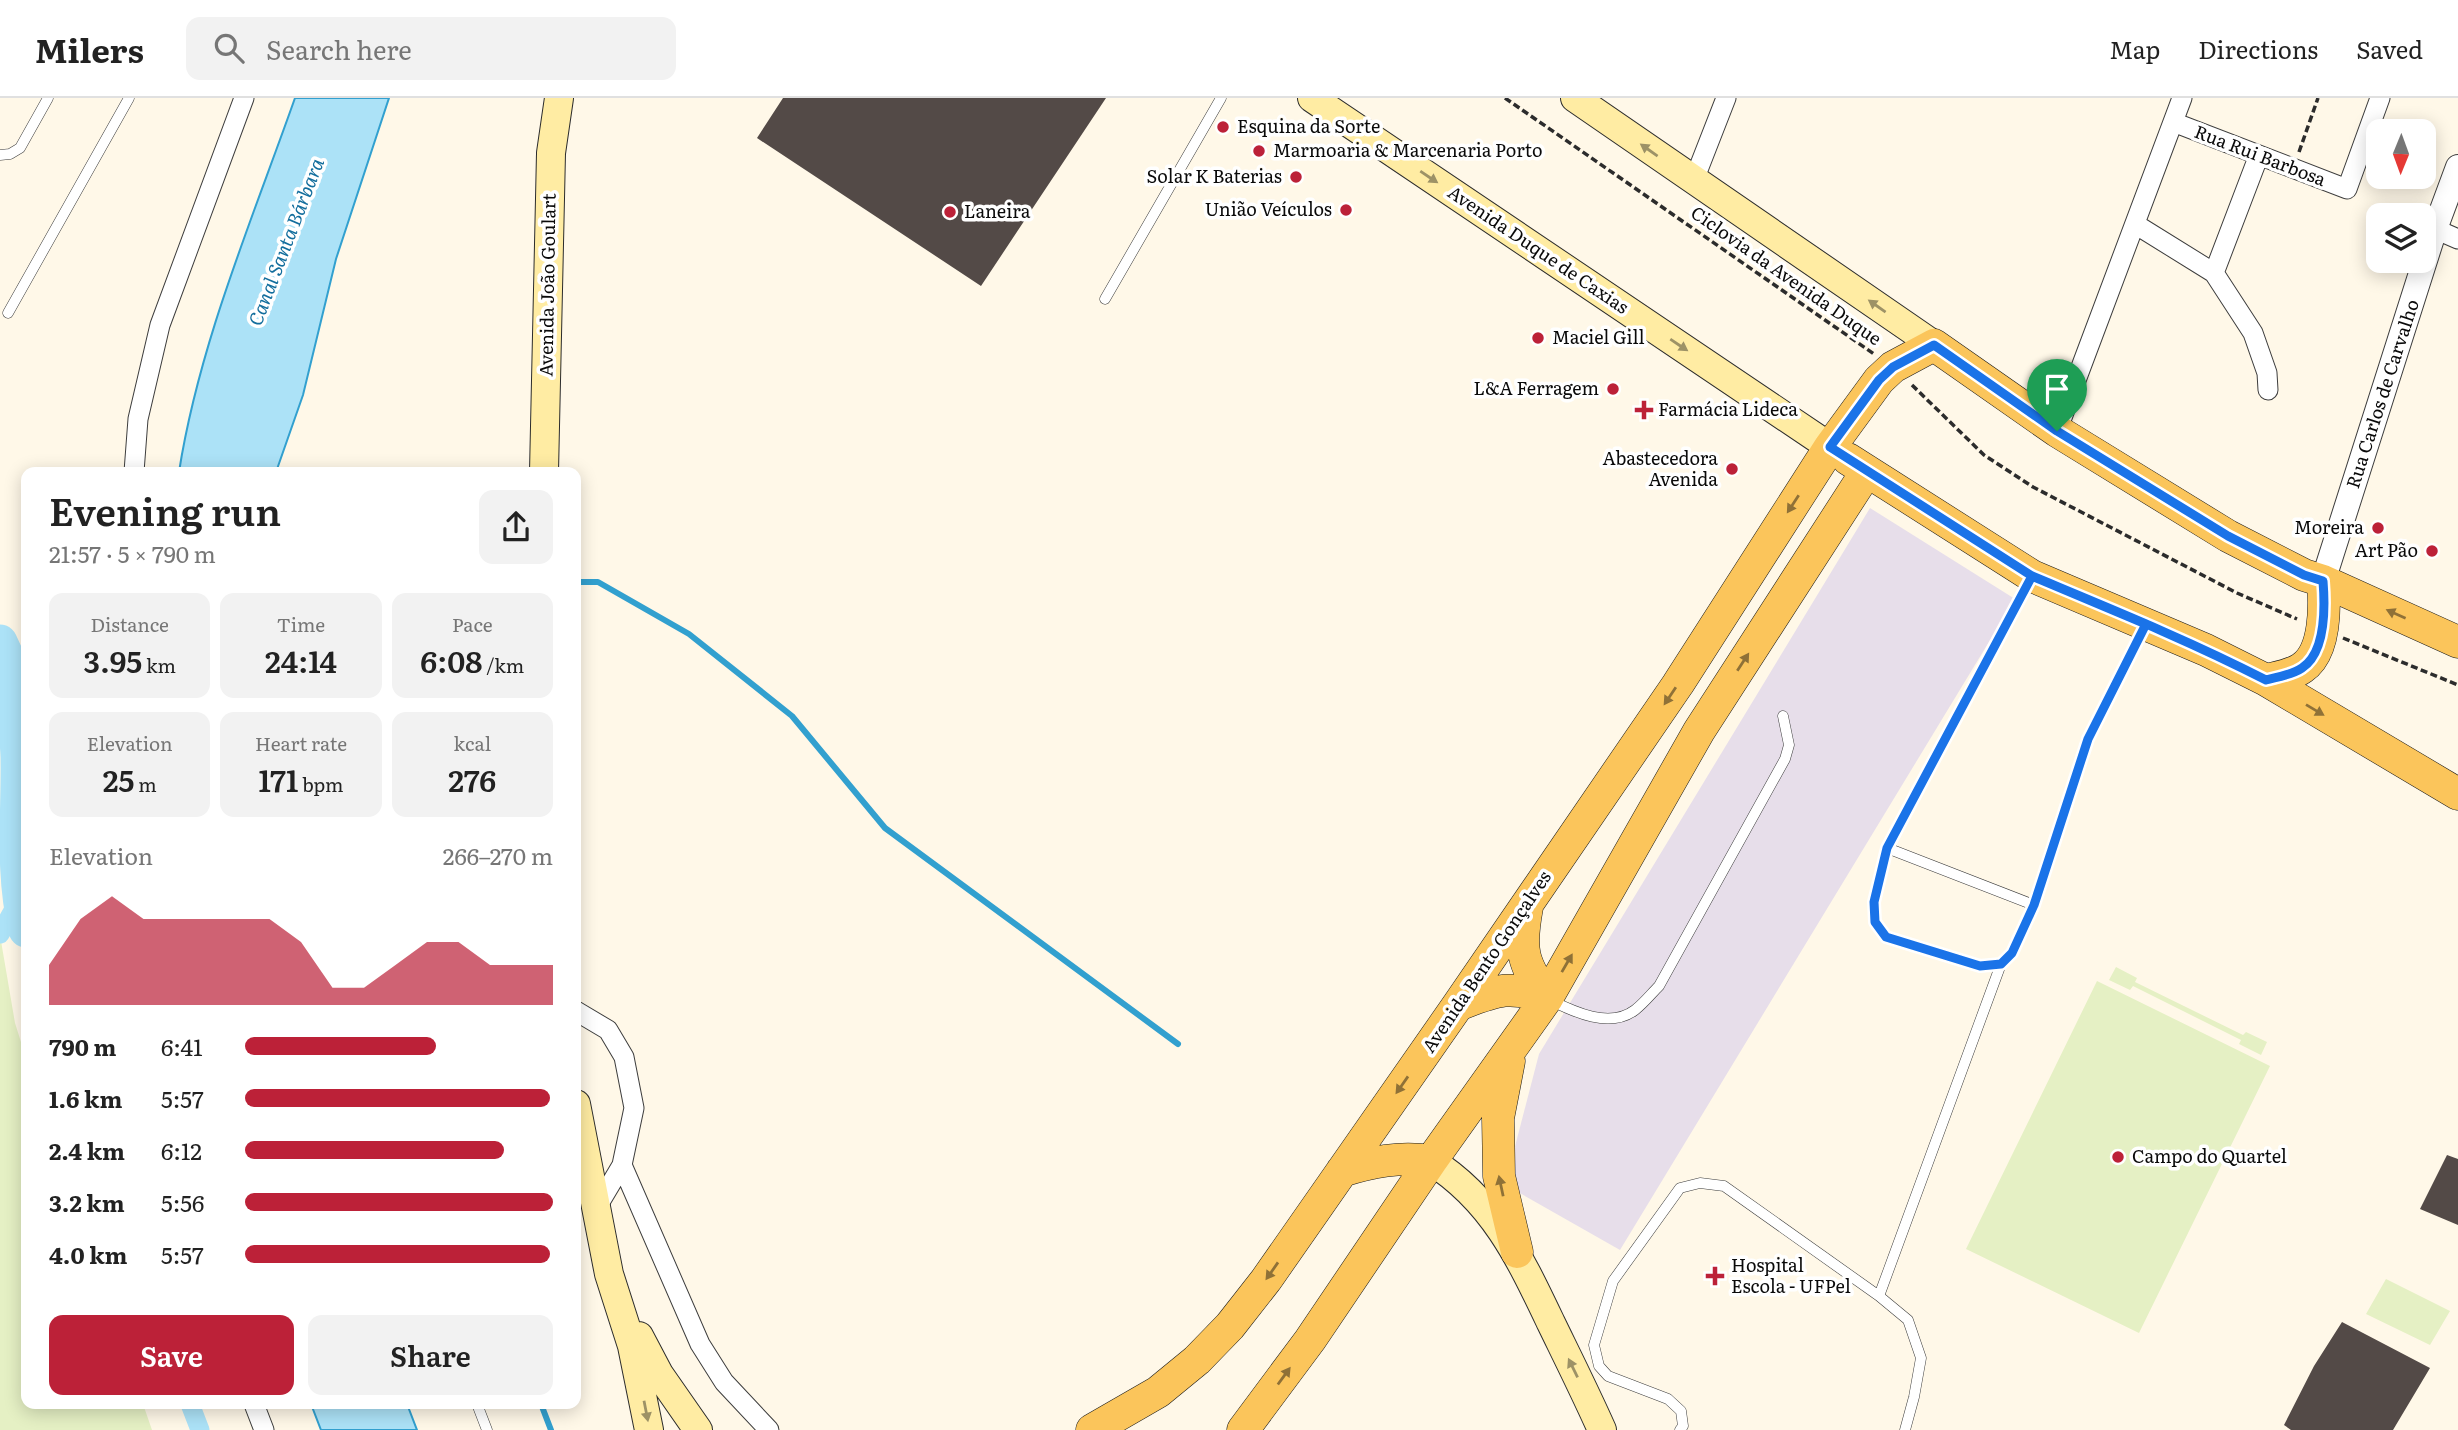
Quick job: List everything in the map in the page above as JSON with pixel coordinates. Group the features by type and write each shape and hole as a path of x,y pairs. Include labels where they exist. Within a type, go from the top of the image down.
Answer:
{"main road":[{"name":"Avenida João Goulart","path":"544,467 551,153 559,98"},
{"name":"Avenida Duque de Caxias","path":"1312,98 1830,447 2032,576 2206,650 2266,680 2458,794"},
{"path":"1574,98 2057,431 2228,536 2304,575 2458,642"},
{"name":"Avenida Bento Gonçalves","path":"1092,1430 1158,1392 1197,1360 1230,1326 1266,1280 1458,1006 1678,684 1830,447 1879,380 1893,367 1934,345"},
{"path":"1243,1430 1310,1340 1431,1161 1547,999 1699,731 1876,476 1866,444 1861,404"},
{"path":"2266,680 2302,668 2312,658 2323,629 2323,581"},
{"path":"1528,903 1521,935 1524,960 1531,977 1547,999"},
{"path":"1458,1006 1505,989 1525,990 1547,999"},
{"path":"1511,1051 1498,1118 1499,1176 1517,1252"},
{"path":"581,1129 609,1274 632,1346 649,1430"},
{"path":"1342,1171 1366,1164 1414,1158 1431,1161 1468,1188 1517,1252 1602,1430"},
{"path":"609,1274 659,1374 698,1430"}],"street":[{"path":"134,467 138,419 160,325 244,98"},
{"path":"1694,180 1726,98"},
{"path":"2057,431 2182,98"},
{"name":"Rua Rui Barbosa","path":"2173,122 2347,189 2380,98"},
{"path":"2214,273 2259,155"},
{"name":"Rua Carlos de Carvalho","path":"2436,226 2458,167"},
{"path":"2135,223 2214,273 2253,333 2267,373 2268,390"},
{"path":"2436,229 2458,239"},
{"name":"Rua Carlos de Carvalho","path":"2323,581 2421,273"},
{"path":"581,1014 608,1031 624,1057 634,1108 622,1165 597,1207"},
{"path":"622,1165 701,1344 724,1382 769,1430"},
{"path":"256,1409 264,1430"}],"lane":[{"path":"0,155 10,154 20,148 48,98"},
{"path":"8,313 129,98"},
{"path":"1105,299 1221,98"},
{"path":"2001,964 1980,966 1886,937 1875,922 1874,902 1887,848 2032,576"},
{"path":"1879,1296 2001,964 2012,953 2034,905 2088,739 2146,624"},
{"path":"1547,999 1577,1014 1609,1019 1633,1012 1659,986 1786,759 1789,745 1783,716"},
{"path":"1887,848 2034,905"},
{"path":"1680,1430 1683,1426 1681,1411 1668,1399 1608,1376 1599,1366 1594,1345 1613,1281 1680,1188 1700,1183 1724,1186 1879,1296 1908,1320 1921,1358 1905,1430"},
{"path":"479,1409 487,1430"}],"path":[{"name":"Ciclovia da Avenida Duque","path":"1505,98 1893,367 1984,455 2033,486 2237,593 2458,685"},
{"path":"2293,168 2318,98"}],"shaded area":[{"path":"1870,508 2015,599 1620,1250 1511,1188 1512,1158 1539,1054"}],"green space":[{"path":"0,935 15,1023 21,1042 21,1409 145,1409 152,1430 0,1430"},
{"path":"2116,967 2137,978 2135,982 2243,1035 2246,1032 2267,1042 2261,1055 2239,1044 2241,1040 2133,986 2130,990 2109,980"},
{"name":"Campo do Quartel","path":"2097,981 2270,1066 2139,1333 1966,1249"},
{"path":"2386,1279 2450,1311 2430,1345 2366,1314"}],"water":[{"name":"Canal Santa Bárbara","path":"295,98 389,98 336,259 303,395 278,467 180,467 188,424 213,330"},
{"path":"313,1409 409,1409 417,1430 321,1430"}],"building":[{"name":"Laneira","path":"783,98 1106,98 981,286 757,138"},
{"path":"2447,1155 2458,1159 2458,1225 2420,1209"},
{"path":"2342,1322 2430,1368 2393,1430 2291,1430 2284,1425 2314,1366"}],"waterway":[{"path":"581,582 598,582 689,634 792,716 885,828 1178,1044"},
{"path":"0,642 6,655 16,732 17,844 21,902"},
{"path":"0,934 19,900"},
{"path":"192,1409 200,1430"},
{"path":"543,1409 551,1430"}],"place":[{"name":"Esquina da Sorte","path":"1223,127"},
{"name":"Marmoaria & Marcenaria Porto","path":"1259,151"},
{"name":"Solar K Baterias","path":"1296,177"},
{"name":"União Veículos","path":"1346,210"},
{"name":"Laneira","path":"950,212"},
{"name":"Maciel Gill","path":"1538,338"},
{"name":"L&A Ferragem","path":"1613,389"},
{"name":"Farmácia Lideca","path":"1644,410"},
{"name":"Abastecedora Avenida","path":"1732,469"},
{"name":"Moreira","path":"2378,528"},
{"name":"Art Pão","path":"2432,551"},
{"name":"Campo do Quartel","path":"2118,1157"},
{"name":"Hospital Escola - UFPel","path":"1715,1276"}],"route":[{"path":"2057,431 1934,345 1893,367 1879,380 1830,447 2032,576 2146,624 2088,739 2069,790 2034,905 2012,953 2001,964 1980,966 1886,937 1875,922 1874,902 1887,848 2032,576 2089,600 2206,650 2266,680 2302,668 2312,658 2323,629 2323,581 2304,575 2228,536 2057,431"}]}
